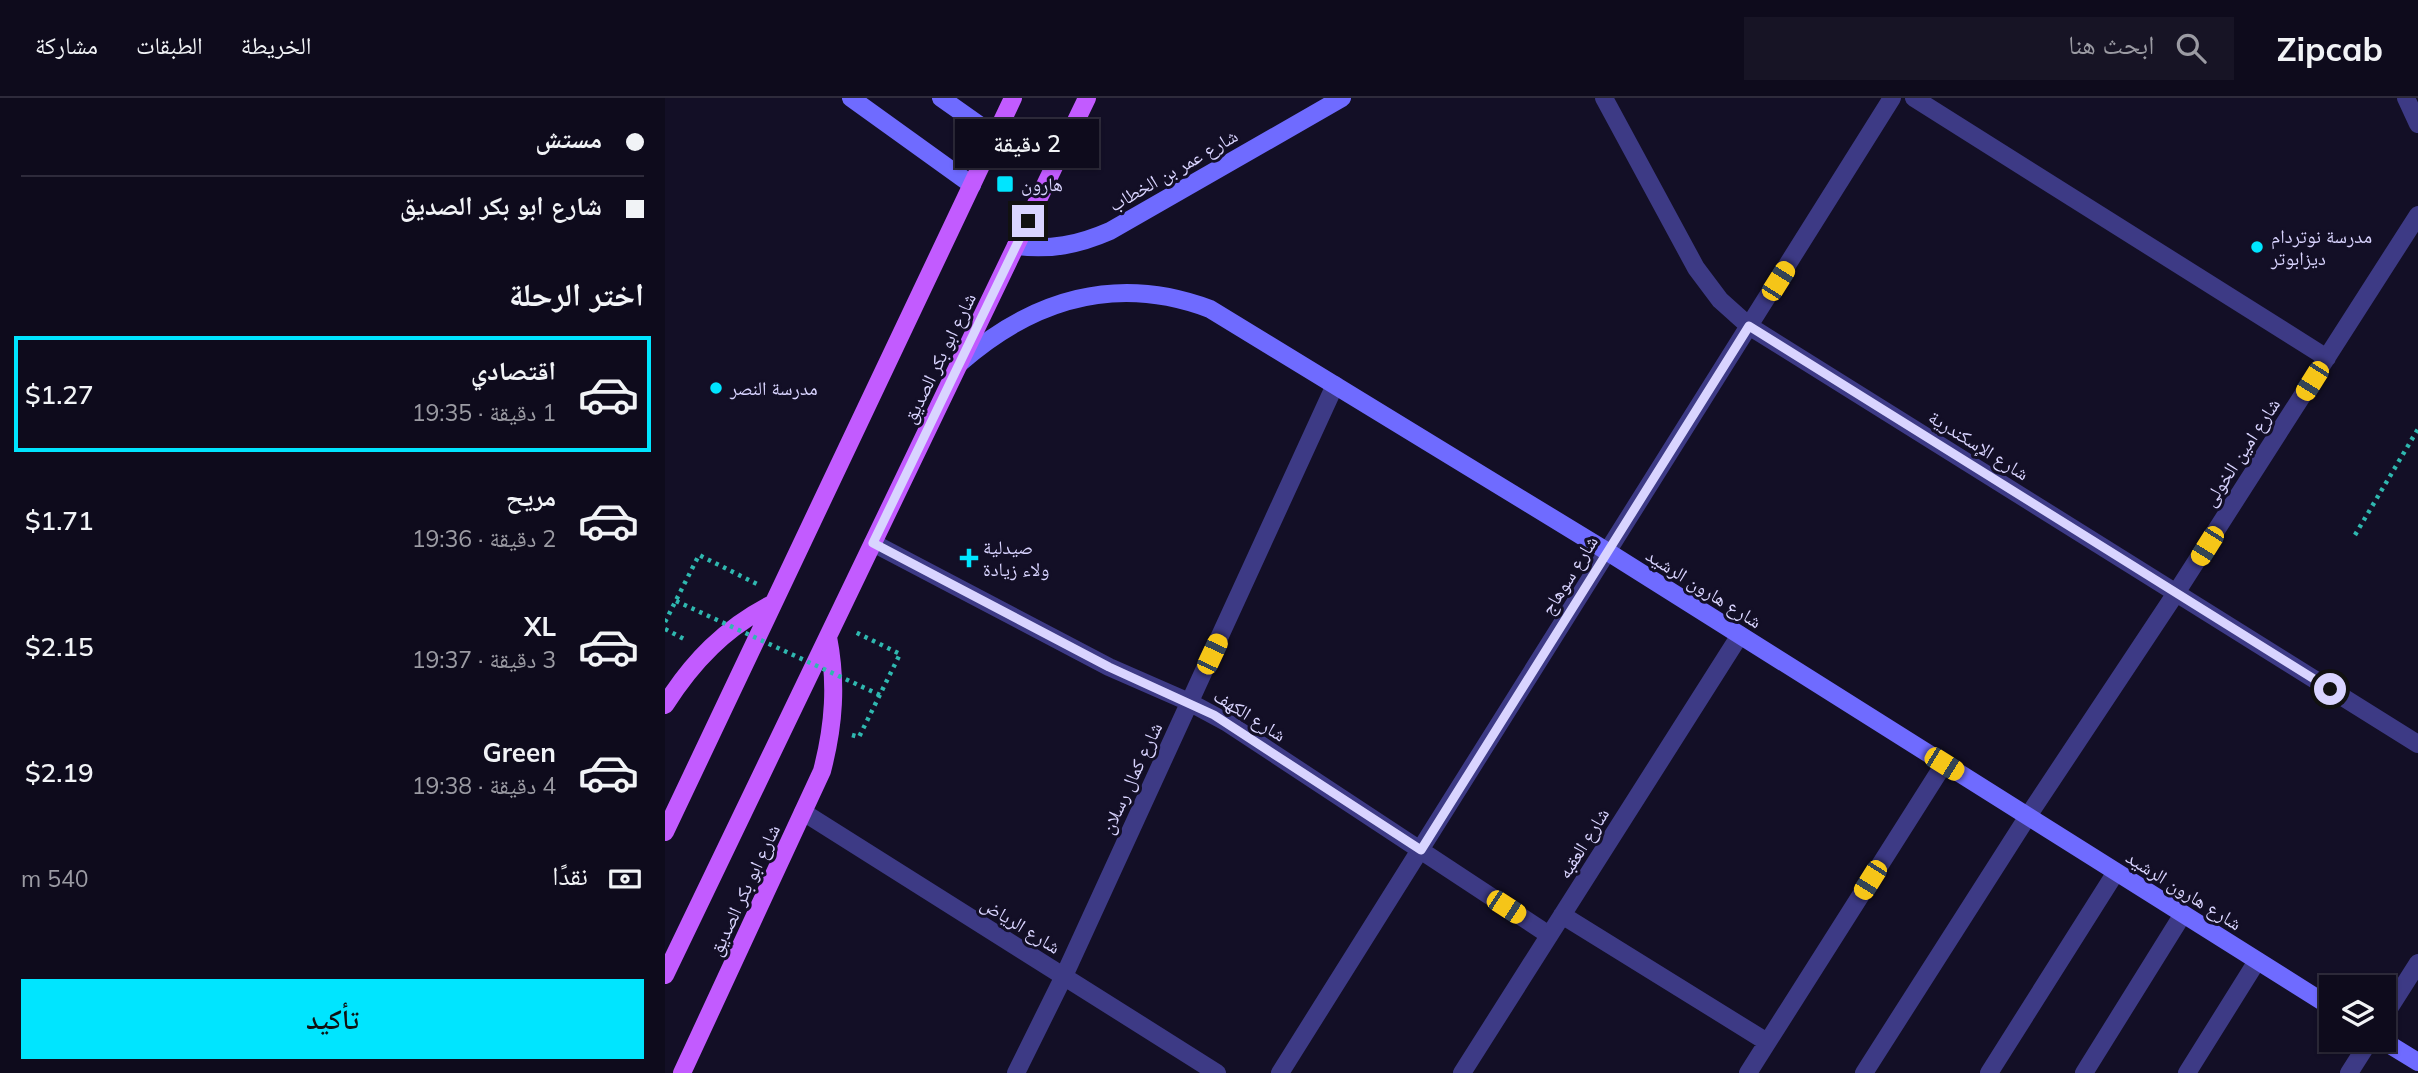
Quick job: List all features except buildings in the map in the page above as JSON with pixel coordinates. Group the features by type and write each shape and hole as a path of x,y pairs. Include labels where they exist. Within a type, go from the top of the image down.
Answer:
{"main road":[{"path":"665,832 1013,98"},
{"name":"شارع ابو بكر الصديق","path":"665,975 1087,98"},
{"path":"665,705 688,670 706,650 774,599"},
{"name":"شارع ابو بكر الصديق","path":"682,1073 822,771 832,726 832,630"}],"street":[{"path":"851,98 972,185"},
{"path":"941,98 995,135"},
{"name":"شارع عمر بن الخطاب","path":"1016,246 1064,247 1110,231 1309,107 1342,98"},
{"name":"شارع الإسكندرية","path":"1604,98 1696,268 1720,300 1749,326 2418,744"},
{"name":"شارع سوهاج","path":"1280,1073 1892,98"},
{"path":"1914,98 2327,358"},
{"path":"2406,98 2418,124"},
{"name":"شارع امين الخولى","path":"1864,1073 2418,215"},
{"name":"شارع هارون الرشيد","path":"960,363 995,334 1034,312 1055,304 1099,294 1144,293 1189,301 1210,309 1608,552 2319,1000"},
{"name":"شارع كمال رسلان","path":"1016,1073 1064,976 1335,385"},
{"name":"شارع الكهف","path":"873,543 1109,667 1189,702 1237,730 1549,935"},
{"name":"شارع العقبه","path":"1462,1073 1740,635"},
{"path":"1748,1073 1944,764"},
{"name":"شارع الرياض","path":"803,812 1217,1073"},
{"path":"1989,1073 2116,872"},
{"path":"2084,1073 2183,914"},
{"path":"1562,915 1767,1042"},
{"path":"2187,1073 2257,961"},
{"path":"2396,998 2418,963"},
{"path":"2396,1049 2418,1062"},
{"path":"2349,1073 2362,1052"}],"path":[{"path":"2355,535 2418,429"},
{"path":"665,622 699,555 774,599"},
{"path":"676,601 880,695"},
{"path":"832,630 899,654 859,737"}],"place":[{"name":"هارون","path":"1005,184"},
{"name":"مدرسة نوتردام ديزابوتر","path":"2257,247"},
{"name":"مدرسة النصر","path":"716,388"},
{"name":"صيدلية ولاء زيادة","path":"969,558"}],"route":[{"path":"1028,221 873,543 1109,667 1214,715 1421,850 1749,326 2330,689"}]}
